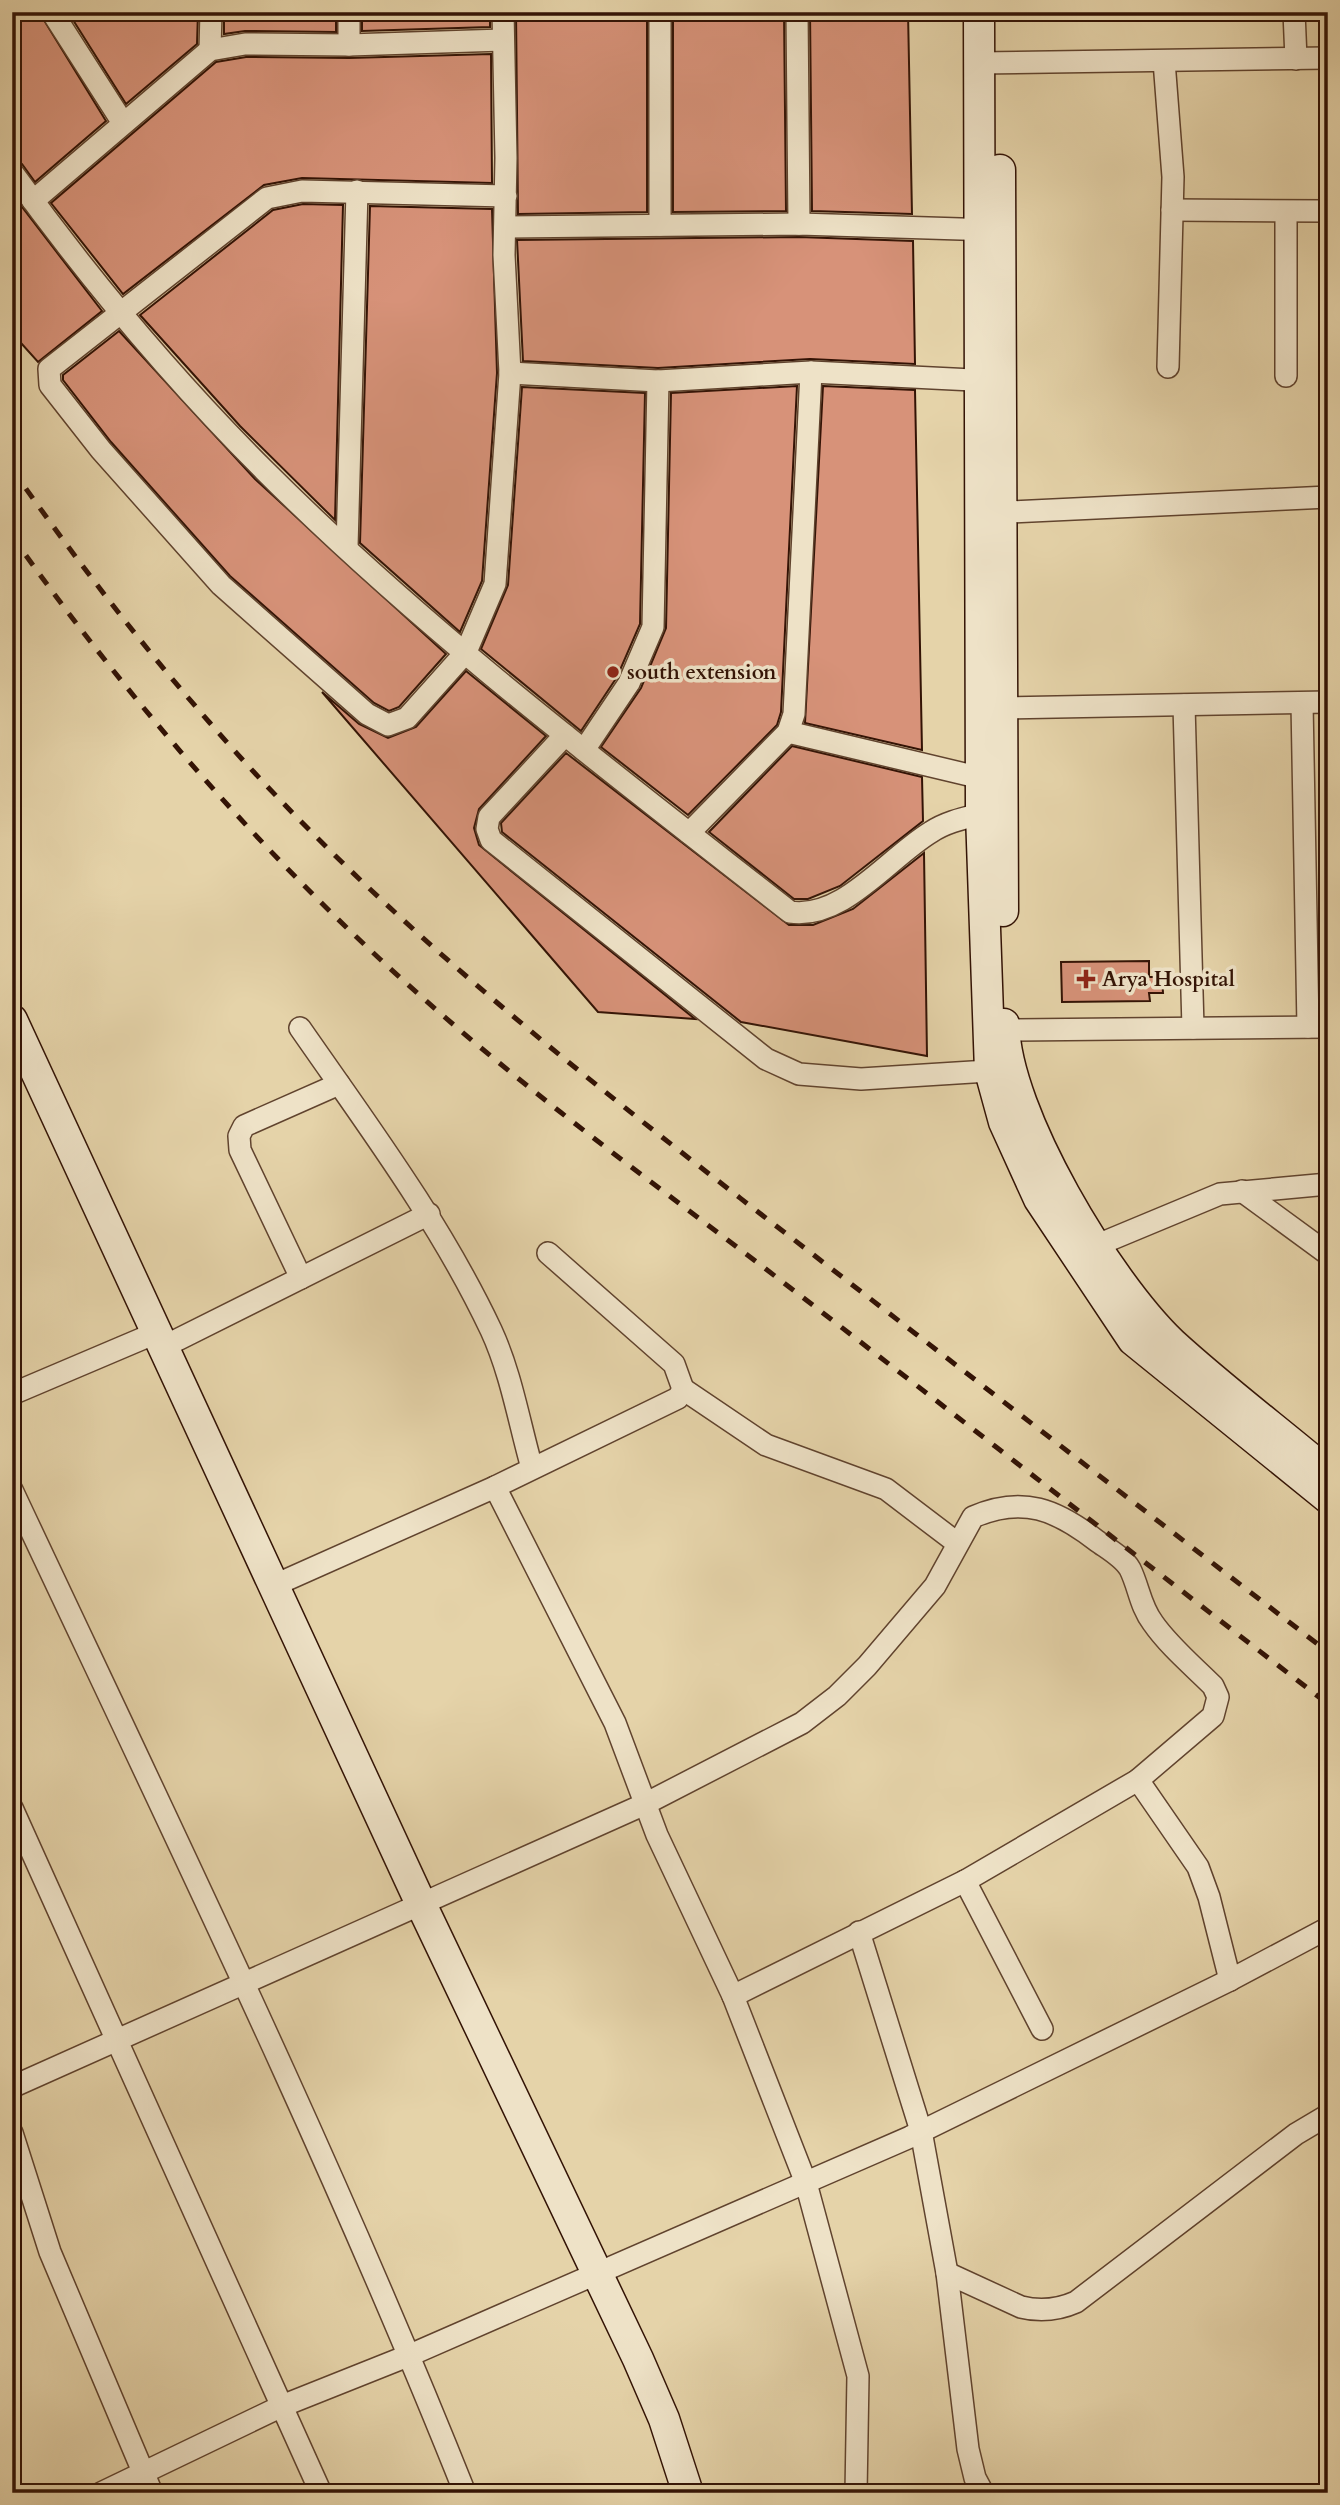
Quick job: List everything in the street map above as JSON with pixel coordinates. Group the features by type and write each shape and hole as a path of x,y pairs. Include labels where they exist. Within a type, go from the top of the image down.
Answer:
{"street":[{"path":"52,12 123,123"},
{"path":"210,50 211,12"},
{"path":"349,12 349,45"},
{"path":"503,12 506,196 505,227 510,373 495,584 466,652 407,718 388,725 367,714 241,606 102,450 50,384 49,369 267,198 302,191 506,196"},
{"path":"660,12 660,225"},
{"path":"797,12 799,224"},
{"path":"979,12 988,62 992,796 1004,1122 1038,1199 1085,1250 1172,1343 1328,1472"},
{"path":"988,62 998,12"},
{"path":"1294,12 1296,59"},
{"path":"33,201 210,50 245,44 349,45 503,40"},
{"path":"988,62 1328,58"},
{"path":"1164,61 1173,177 1168,367"},
{"path":"12,172 120,311 262,469 466,652 565,735 790,912 805,915 821,912 843,899 929,832 992,796"},
{"path":"346,547 357,191"},
{"path":"1172,210 1328,211"},
{"path":"1286,212 1286,376"},
{"path":"505,227 799,224 990,230"},
{"path":"510,373 658,381 811,372 988,381"},
{"path":"689,833 788,732 797,696 811,372"},
{"path":"584,750 629,684 653,627 658,381"},
{"path":"991,513 1328,497"},
{"path":"991,513 1004,708 992,796 1004,1030 1001,1070"},
{"path":"1004,708 1328,702"},
{"path":"1004,1030 1318,1027 1303,703"},
{"path":"1184,705 1193,1028"},
{"path":"788,732 992,796"},
{"path":"565,735 489,817 487,829 491,840 594,925 766,1059 799,1074 861,1079 1001,1070"},
{"path":"12,1020 421,1904 597,2273 664,2419 688,2493"},
{"path":"300,1028 429,1214 500,1354 532,1468"},
{"path":"301,1278 240,1150 239,1136 244,1126 339,1084"},
{"path":"1085,1250 1196,1203 1242,1191 1328,1184"},
{"path":"1242,1191 1328,1254"},
{"path":"12,1394 161,1339 301,1278 429,1214"},
{"path":"1085,1250 1133,1340 1328,1498"},
{"path":"548,1254 674,1364 683,1389 766,1445 886,1489 957,1543"},
{"path":"275,1585 495,1487 651,1413 678,1398 683,1389"},
{"path":"495,1487 610,1712 645,1804 733,1996 806,2183 858,2376 856,2493"},
{"path":"12,1490 243,1982 410,2355 466,2493"},
{"path":"12,2087 645,1804 802,1723 837,1696 867,1666 934,1586 973,1517 1000,1509 1041,1508 1070,1520 1129,1568 1140,1602 1154,1626 1213,1686 1218,1697 1217,1707 1206,1725 1138,1780 965,1881 733,1996"},
{"path":"1138,1780 1198,1867 1209,1897 1230,1980"},
{"path":"12,1808 321,2493"},
{"path":"965,1881 1042,2029"},
{"path":"102,2493 282,2406 410,2355 921,2132 1230,1980 1328,1928"},
{"path":"859,1932 921,2132 947,2273 968,2449 975,2478 983,2493"},
{"path":"947,2273 1021,2307 1032,2310 1064,2307 1076,2302 1296,2134 1328,2115"},
{"path":"12,2133 50,2252 141,2473 152,2493"}],"building":[{"path":"12,12 39,12 106,121 35,182 22,164 12,159"},
{"path":"68,12 198,12 197,44 126,104"},
{"path":"224,12 336,12 336,32 245,31 224,34"},
{"path":"362,12 490,12 490,27 362,31"},
{"path":"516,12 647,12 647,212 518,214"},
{"path":"673,12 784,12 786,211 673,212"},
{"path":"810,12 908,12 912,214 812,211"},
{"path":"491,54 492,183 302,178 264,185 123,294 51,203 216,62 246,57 349,58"},
{"path":"12,194 102,311 38,362 12,333"},
{"path":"303,204 343,205 335,520 240,426 140,315 273,210"},
{"path":"370,206 492,209 497,373 482,581 460,632 360,543"},
{"path":"799,237 913,241 915,364 810,359 658,368 523,361 517,240"},
{"path":"119,331 255,479 446,654 399,707 389,711 374,703 230,576 111,442 63,380 63,375"},
{"path":"797,386 781,712 777,725 688,815 601,747 641,688 666,628 671,393"},
{"path":"823,386 915,390 922,750 805,723"},
{"path":"522,387 645,393 640,624 617,677 581,731 481,649 508,585"},
{"path":"466,671 546,736 479,809 474,828 479,845 695,1019 598,1012 322,692 359,724 388,738 416,727"},
{"path":"792,746 922,777 923,821 840,886 808,899 794,899 709,832"},
{"path":"566,753 789,925 813,925 853,909 924,853 927,1056 741,1022 502,832 501,823"},
{"path":"1149,961 1149,977 1162,977 1163,993 1149,993 1150,1001 1062,1002 1061,962"}],"railway":[{"path":"12,469 108,599 210,723 342,862 412,928 632,1114 1328,1652"},
{"path":"12,536 105,660 205,780 311,893 424,999 563,1114 1328,1704"}],"place":[{"name":"south extension","path":"613,672"},
{"name":"Arya Hospital","path":"1086,979"}]}
